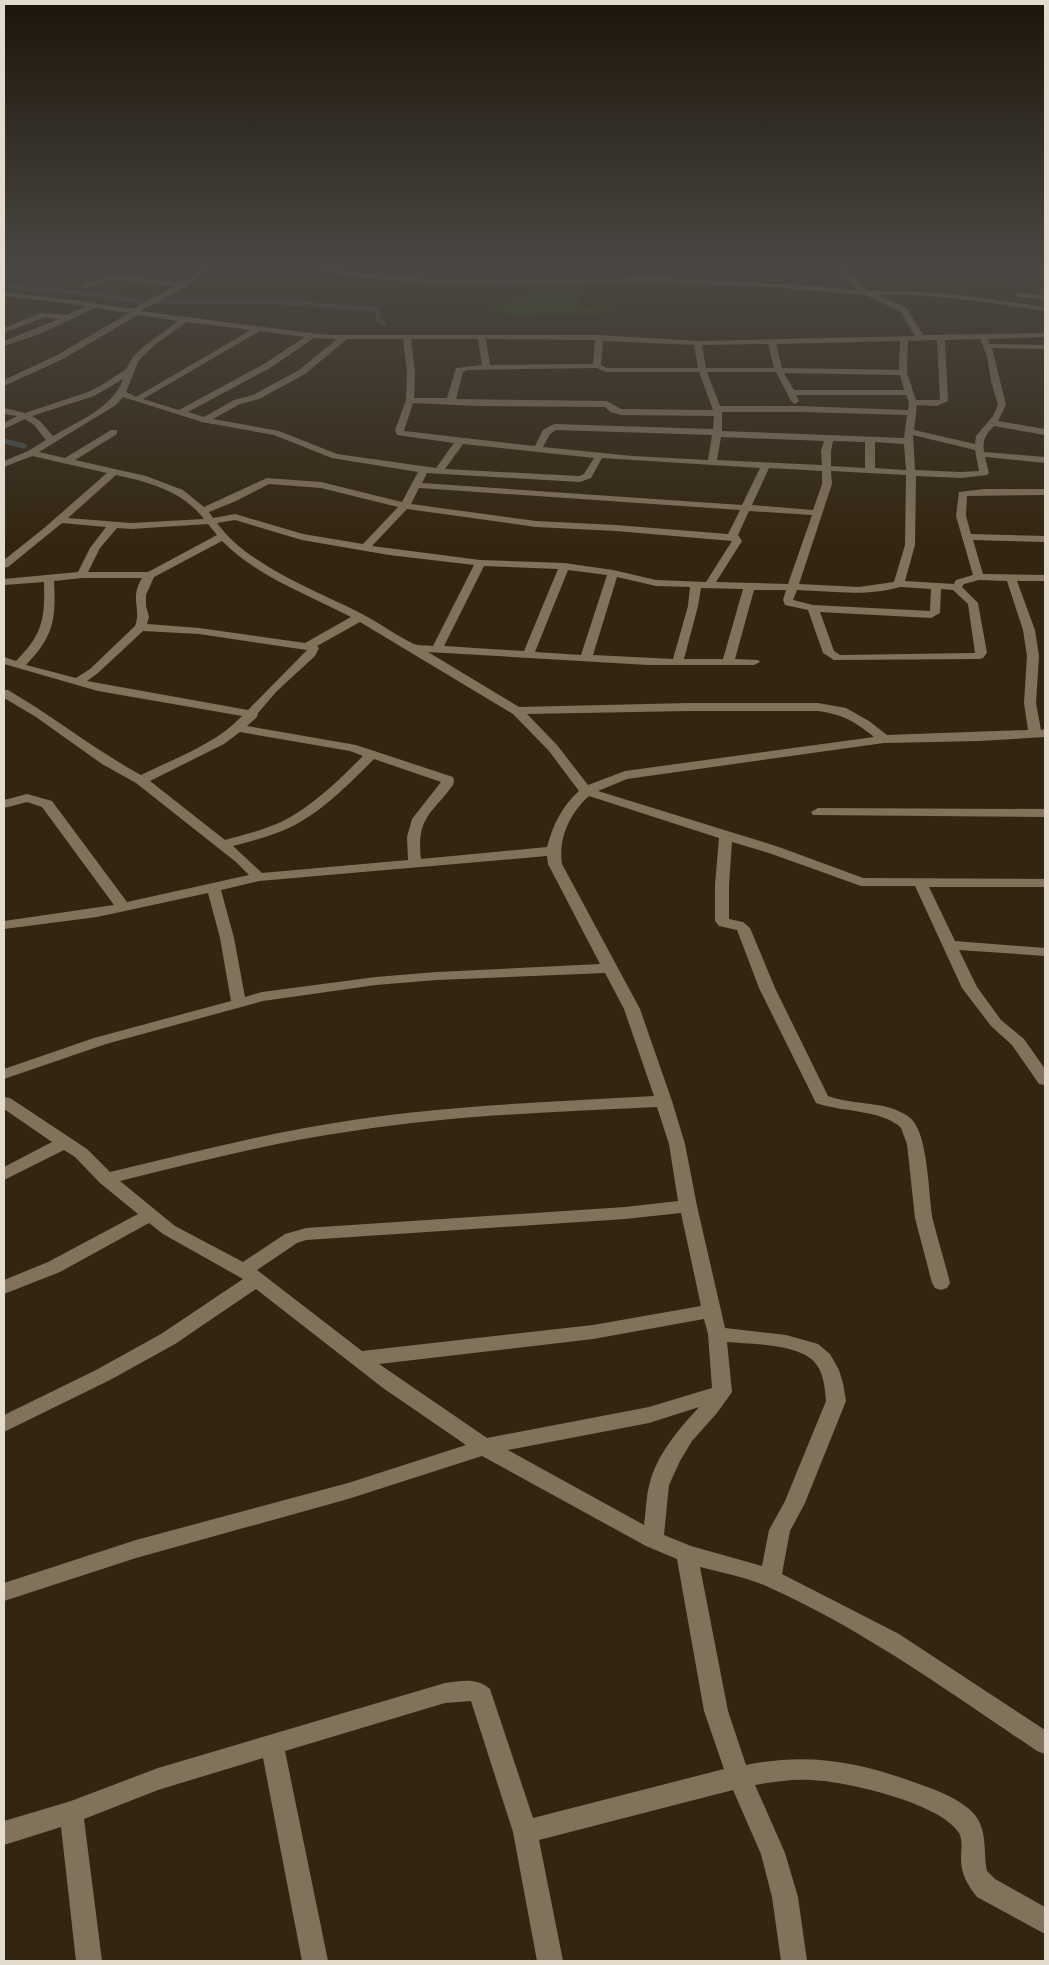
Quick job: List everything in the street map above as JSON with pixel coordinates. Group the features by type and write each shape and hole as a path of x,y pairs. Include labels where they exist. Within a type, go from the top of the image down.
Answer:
{"street":[{"path":"4,383 50,361"},
{"path":"4,464 52,441 113,403 123,394 129,371 135,361"},
{"path":"136,400 204,361"},
{"path":"180,413 275,361"},
{"path":"205,420 237,402 256,397 302,372 316,361"},
{"path":"410,361 410,400 399,430 400,433 407,435 599,456 961,475 984,473 980,451 980,436 992,423 1002,406 992,361"},
{"path":"485,361 486,367"},
{"path":"597,366 598,361"},
{"path":"701,361 702,370 718,411 717,433 712,463"},
{"path":"777,361 780,370 800,409"},
{"path":"899,584 910,545 912,485 909,437 913,413 912,397 903,373 903,361"},
{"path":"791,393 912,397 944,402 942,361"},
{"path":"451,401 459,370 462,368 597,366 606,370 617,371 780,370 903,373"},
{"path":"4,426 28,415 91,394 129,371"},
{"path":"123,394 136,400 205,420 276,433 335,456 439,472 582,479 588,476 599,456"},
{"path":"410,400 479,403 607,404 613,410 621,412 800,409 913,413"},
{"path":"4,411 28,415 41,426 52,441"},
{"path":"992,423 1045,432"},
{"path":"538,448 546,432 554,427 870,441 909,437 980,451 1045,460"},
{"path":"68,460 114,432"},
{"path":"829,438 826,451 827,484 788,603 813,608 931,615 937,609 936,586"},
{"path":"439,472 460,441"},
{"path":"870,441 870,470"},
{"path":"31,452 160,483 180,492 203,511 223,536 246,556 288,583 360,617 517,711 553,748 586,791 774,850 861,882 980,881 1045,883"},
{"path":"732,537 766,465"},
{"path":"365,548 405,506 424,470"},
{"path":"4,565 26,550 61,520 86,494 115,471"},
{"path":"203,511 267,481 321,485 405,506 536,524 732,537 737,539 709,585"},
{"path":"417,485 818,513"},
{"path":"979,577 961,516 962,494 1045,492"},
{"path":"61,520 114,525 171,525 235,518 302,537 365,548 480,563 564,566 656,583 749,588 792,586 863,590 883,589 899,584 957,587 973,603 981,653 979,656 838,658 829,654 813,608"},
{"path":"82,575 90,557 106,533 114,525"},
{"path":"79,681 94,671 130,639 140,627 144,617 139,604 140,596 142,586 150,575 223,536"},
{"path":"967,537 1045,539"},
{"path":"437,649 480,563"},
{"path":"528,655 564,566"},
{"path":"586,658 613,574"},
{"path":"4,582 82,575 150,575"},
{"path":"957,587 960,582 979,577 1045,578"},
{"path":"18,666 33,652 46,634 51,616 49,578"},
{"path":"653,1540 659,1485 671,1458 684,1434 710,1408 722,1392 717,1334 688,1206 677,1144 664,1101 632,1009 555,864 553,851 556,835 574,801 586,791 603,782 652,770 822,749 884,739 980,737 1040,733 1030,703 1033,656 1029,630 1011,578"},
{"path":"678,661 693,606 696,584"},
{"path":"728,662 749,588"},
{"path":"307,647 360,617"},
{"path":"140,627 199,631 313,648 313,651 238,728 220,741 140,780"},
{"path":"414,648 586,658 754,662"},
{"path":"4,660 18,666 98,687 253,714"},
{"path":"4,693 40,714 106,761 140,780 259,877"},
{"path":"517,711 689,707 818,707 842,711 865,724 884,739"},
{"path":"238,728 329,743 440,776 448,782 416,821 412,839 415,863"},
{"path":"222,845 270,831 297,818 333,792 371,755"},
{"path":"4,804 27,798 37,799 47,804 123,907"},
{"path":"818,812 1045,813"},
{"path":"726,836 722,921 743,928 767,988 822,1099 835,1104 887,1112 904,1120 910,1126 915,1144 924,1218 941,1282"},
{"path":"4,926 78,916 259,877 553,851"},
{"path":"920,883 970,988 996,1023 1018,1042 1045,1080"},
{"path":"213,887 227,938 239,1003"},
{"path":"948,945 1045,952"},
{"path":"4,1074 100,1041 239,1003 314,988 438,976 610,968"},
{"path":"106,1178 262,1142 353,1125 437,1115 664,1101"},
{"path":"4,1102 81,1152 106,1178 169,1230 250,1275 390,1383 484,1447 653,1540 686,1554 770,1578 840,1613 892,1641 1045,1743"},
{"path":"4,1174 65,1142"},
{"path":"4,1424 103,1375 168,1339 250,1275 291,1238 306,1234 399,1226 599,1215 688,1206"},
{"path":"4,1287 54,1267 151,1215"},
{"path":"358,1359 593,1332 713,1312"},
{"path":"717,1334 801,1345 819,1354 828,1368 835,1387 836,1401 795,1503 780,1530 770,1578"},
{"path":"4,1592 136,1549 348,1491 484,1447 649,1415 722,1392"},
{"path":"686,1554 716,1711 739,1777 773,1853 785,1897 794,1961"},
{"path":"4,1833 71,1812 158,1779 272,1744 445,1693 475,1690 482,1696 526,1832 550,1961"},
{"path":"272,1744 315,1961"},
{"path":"526,1832 739,1777 798,1769 849,1773 892,1785 928,1798 958,1814 970,1825 974,1837 972,1852 978,1882 1045,1921"},
{"path":"71,1812 89,1961"}],"waterway":[{"path":"4,441 24,446"}]}
